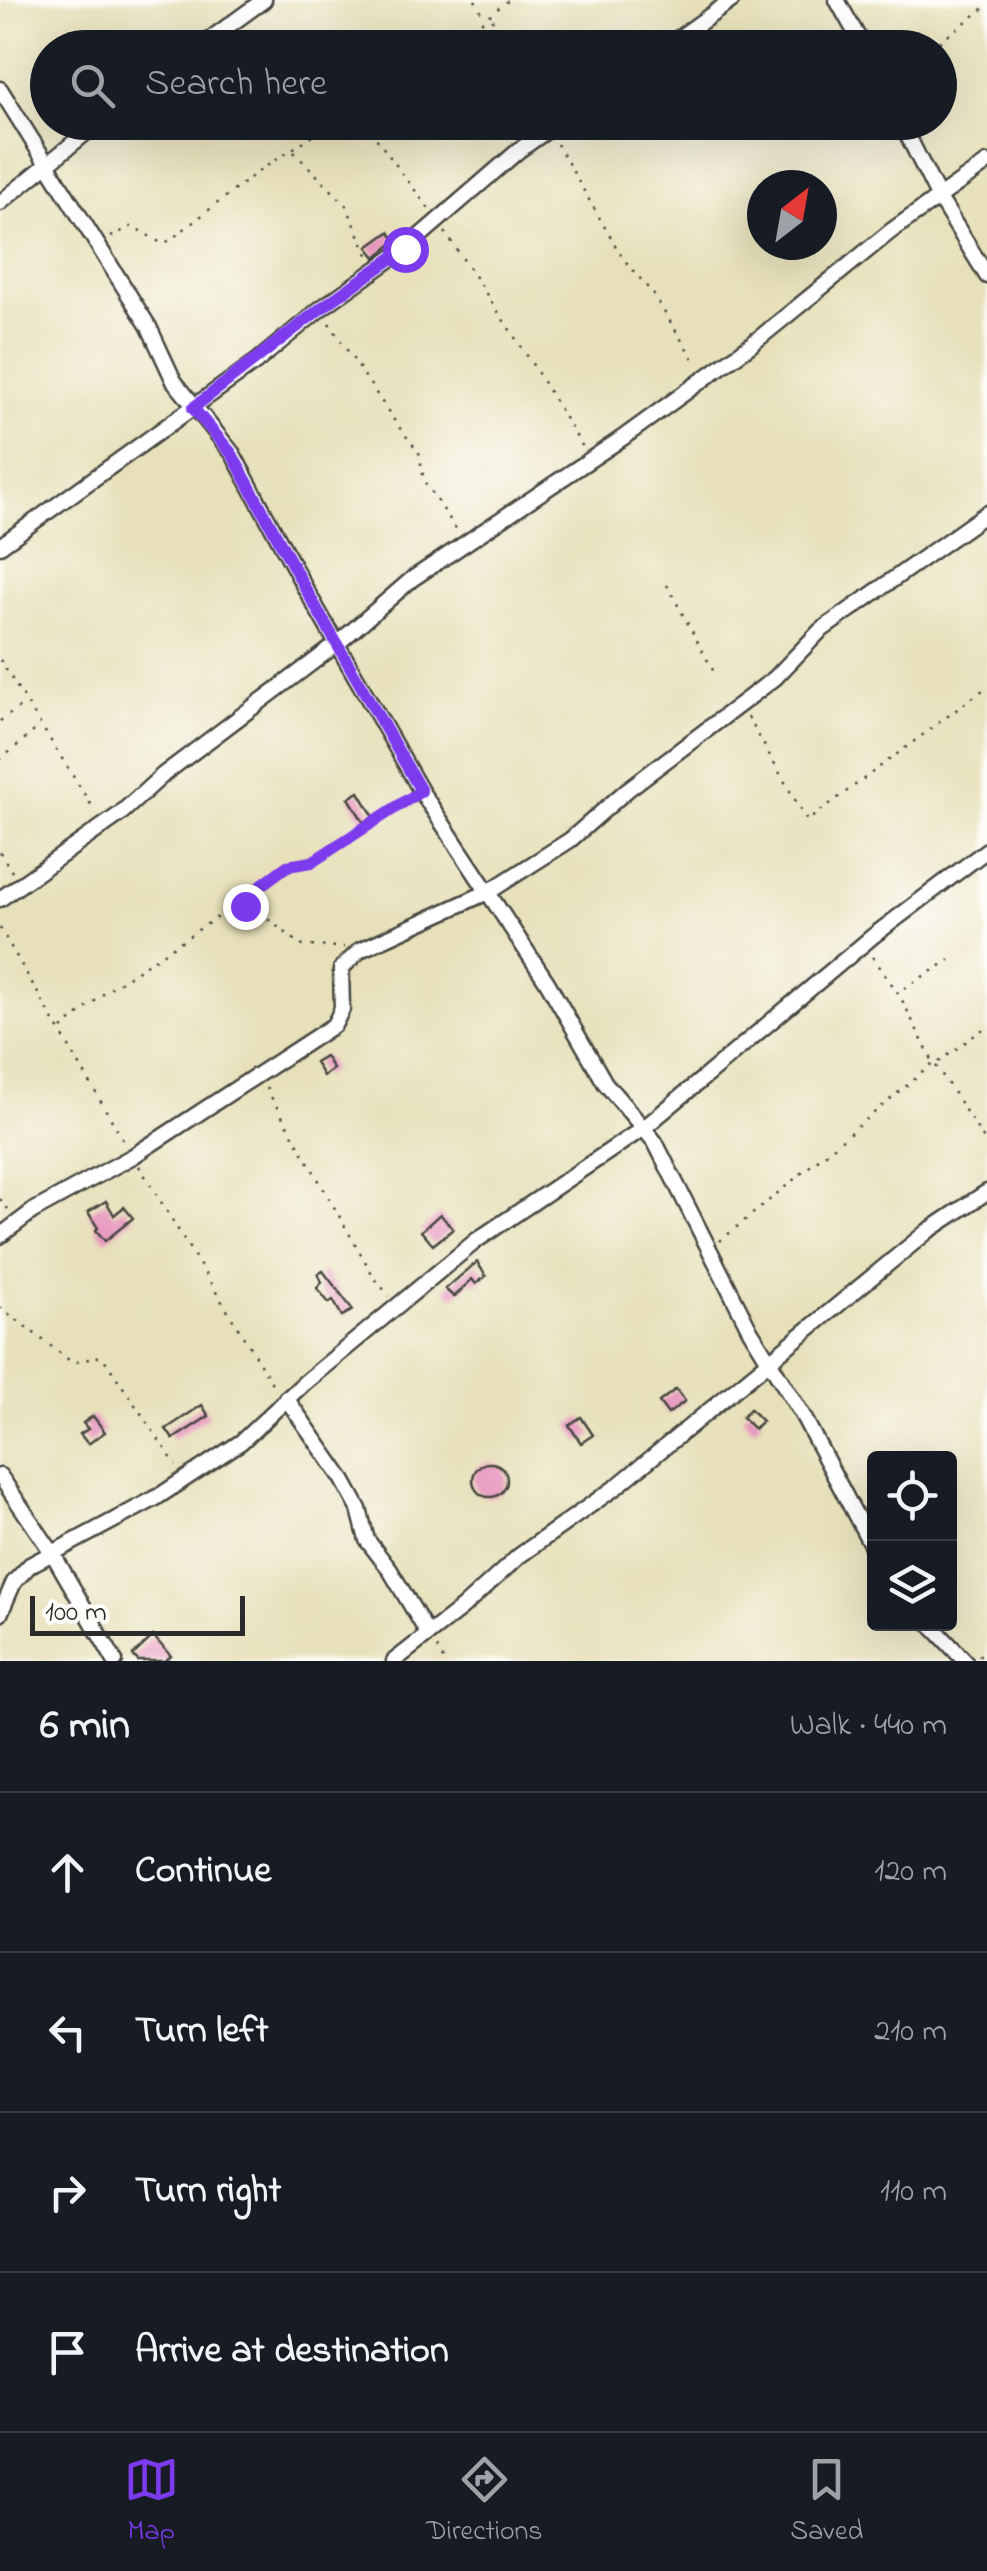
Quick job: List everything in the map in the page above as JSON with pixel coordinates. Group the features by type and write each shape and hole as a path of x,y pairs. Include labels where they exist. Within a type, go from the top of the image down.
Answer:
{"street":[{"path":"223,30 264,0"},
{"path":"691,30 732,0"},
{"path":"838,0 854,30"},
{"path":"0,89 30,137"},
{"path":"32,140 149,328 174,381 232,454 421,791 490,891 606,1083 664,1157 769,1363 869,1541"},
{"path":"0,203 77,140"},
{"path":"0,546 377,270 535,140"},
{"path":"910,140 939,198 987,276"},
{"path":"0,900 105,825 164,774 338,644 412,579 706,378 987,164"},
{"path":"0,1236 33,1211 132,1156 337,1022 342,1010 342,969 370,945 490,891 584,830 627,790 774,678 820,631 987,513"},
{"path":"0,1614 14,1582 38,1560 184,1480 257,1430 285,1400 477,1240 645,1128 864,944 987,850"},
{"path":"394,1661 519,1556 616,1487 928,1231 987,1192"},
{"path":"285,1400 342,1478 359,1509 367,1540 428,1634"},
{"path":"0,1476 53,1554 115,1661"},
{"path":"936,1631 964,1661"}],"path":[{"path":"475,0 486,19"},
{"path":"472,30 509,0"},
{"path":"955,30 987,6"},
{"path":"492,18 498,30"},
{"path":"99,248 125,227 132,226 159,242 168,240 308,140"},
{"path":"377,140 438,221 587,454"},
{"path":"560,140 622,257 652,294 706,378"},
{"path":"292,151 346,205 364,250 377,270"},
{"path":"320,309 419,452 424,481 465,543"},
{"path":"667,585 715,674"},
{"path":"0,660 74,784 105,825"},
{"path":"745,711 807,821 987,687"},
{"path":"0,720 26,703"},
{"path":"0,760 40,726"},
{"path":"60,1030 108,990 287,866 312,862 421,791"},
{"path":"0,852 19,886"},
{"path":"236,904 254,910 303,946 370,945"},
{"path":"0,928 132,1156 285,1400"},
{"path":"864,944 900,996 987,1144"},
{"path":"904,988 950,960"},
{"path":"709,1250 937,1062 987,1026"},
{"path":"258,1074 374,1277 397,1308"},
{"path":"0,1307 70,1360 101,1356 150,1423 184,1480"},
{"path":"975,1661 987,1646"}],"building":[{"path":"389,232 396,241 376,257 368,247"},
{"path":"359,792 374,817 364,823 349,798"},
{"path":"325,1056 333,1069 323,1076 315,1062"},
{"path":"106,1201 114,1215 124,1207 133,1218 105,1241 88,1212"},
{"path":"440,1214 453,1229 433,1245 421,1231"},
{"path":"477,1262 486,1276 476,1284 472,1279 454,1297 445,1289"},
{"path":"323,1271 353,1310 342,1316 333,1300 329,1303 317,1288 322,1282 318,1274"},
{"path":"676,1389 685,1401 668,1414 659,1402"},
{"path":"202,1405 209,1416 173,1439 166,1429"},
{"path":"750,1409 762,1421 754,1429 742,1417"},
{"path":"93,1416 105,1432 88,1444 80,1434 88,1429 83,1423"},
{"path":"581,1417 593,1435 581,1443 569,1425"},
{"path":"490,1463 502,1468 507,1480 502,1492 490,1497 478,1492 473,1480 478,1468"},
{"path":"153,1636 171,1656 165,1661 138,1661 133,1655"}],"route":[{"path":"245,906 236,904 287,866 312,862 421,791 224,440 193,408 405,249"}]}
